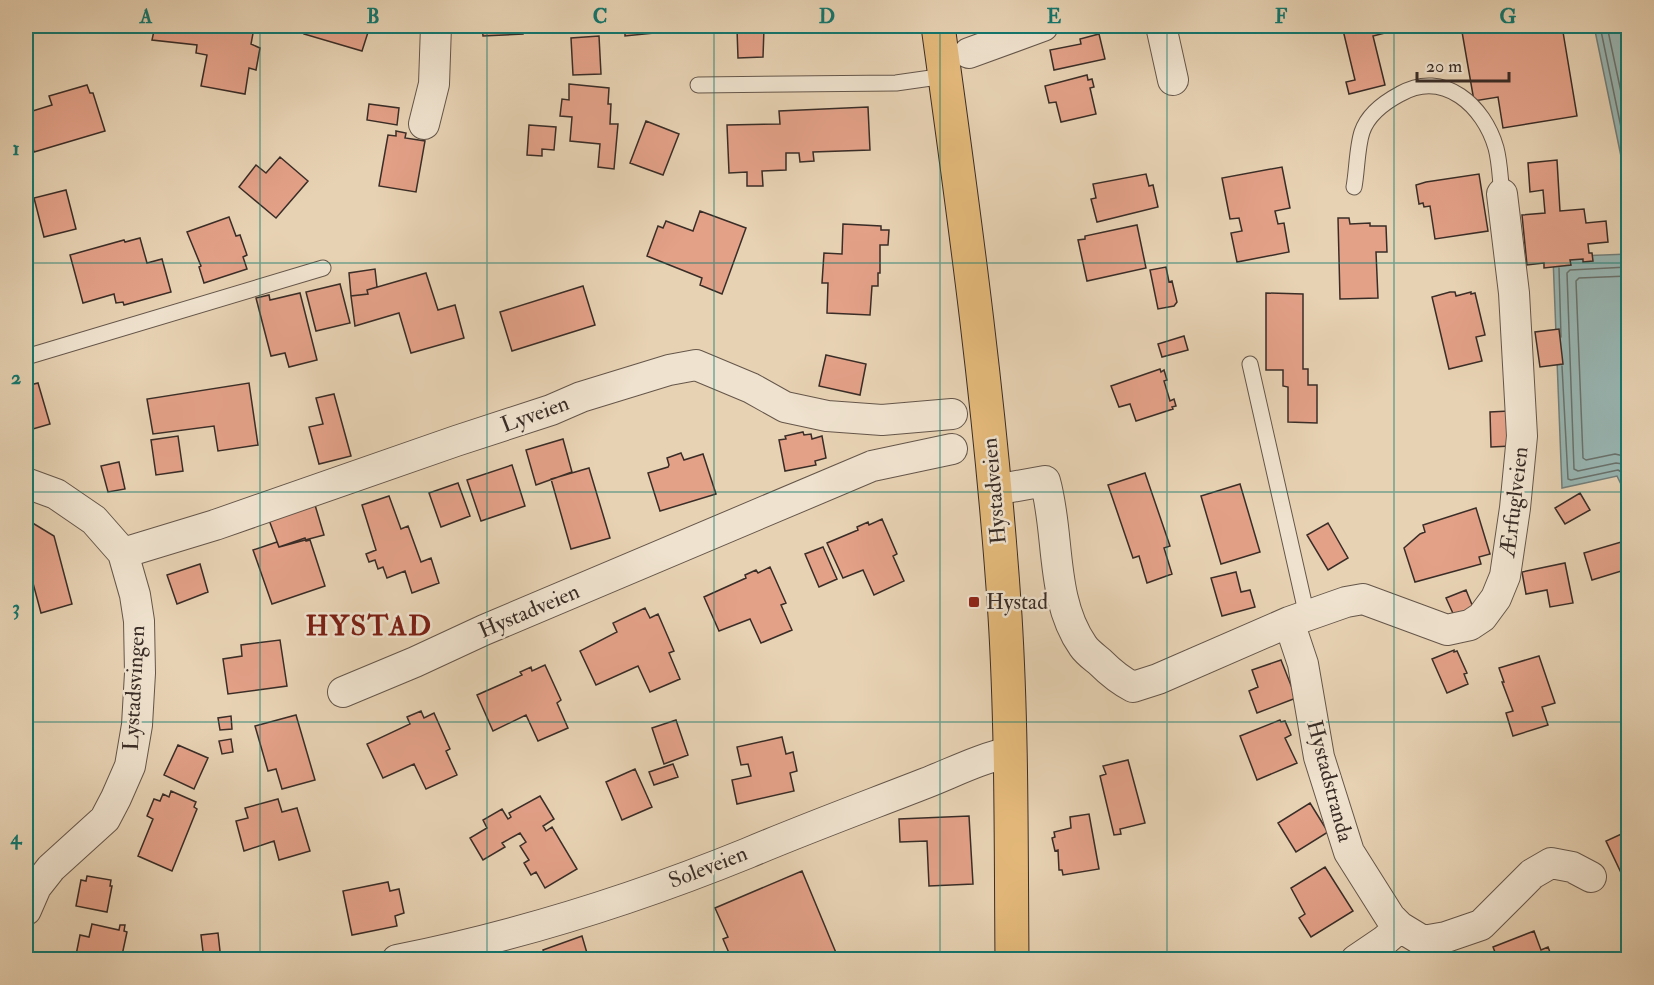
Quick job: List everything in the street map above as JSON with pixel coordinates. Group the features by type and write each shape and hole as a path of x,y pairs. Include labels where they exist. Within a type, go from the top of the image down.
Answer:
{"main road":[{"name":"Hystadveien","path":"938,26 972,286 995,490 1005,616 1011,752 1012,960"}],"street":[{"path":"424,124 434,84 436,26"},
{"path":"969,53 1043,26"},
{"path":"1161,26 1173,80"},
{"name":"Ærfuglveien","path":"995,490 1045,481 1051,503 1056,564 1068,616 1083,646 1119,680 1133,687 1158,679 1346,602 1363,599 1446,630 1470,625 1482,617 1496,598 1505,576 1522,436 1514,293 1502,194"},
{"name":"Lyveien","path":"123,553 215,525 551,410 581,397 669,370 696,365 751,388 785,407 827,416 882,420 952,414"},
{"name":"Hystadveien","path":"343,692 872,466 952,450"},
{"name":"Lystadsvingen","path":"26,483 56,494 94,520 123,553 135,595 139,621 140,673 137,725 130,766 116,798 105,819 51,868 36,887 26,910"},
{"name":"Hystadstranda","path":"1298,620 1319,757 1349,852 1390,917 1419,943"},
{"name":"Soleveien","path":"397,960 433,956 579,914 746,853 992,756 1011,752"},
{"path":"1356,960 1384,941 1419,943 1481,925 1532,874 1551,863 1572,867 1591,877"}],"lane":[{"path":"698,85 896,82 945,76"},
{"path":"1354,187 1362,131 1372,115 1384,103 1409,89 1433,84 1452,90 1481,116 1496,149 1502,194"},
{"path":"26,357 323,267"},
{"path":"1250,364 1298,620"}],"water":[{"path":"1594,26 1628,26 1628,190"},
{"path":"1628,254 1628,499 1617,476 1562,488 1553,257"}],"building":[{"path":"155,26 254,28 251,44 260,48 256,70 249,68 245,94 201,86 207,55 196,53 197,45 152,40"},
{"path":"306,26 370,26 362,51 304,34"},
{"path":"482,26 523,26 523,34 483,36"},
{"path":"625,26 674,26 674,31 625,36"},
{"path":"1342,26 1387,26 1389,32 1373,36 1385,85 1349,94 1346,82 1355,80"},
{"path":"1461,26 1514,26 1516,32 1562,26 1577,116 1503,128 1498,97 1474,101"},
{"path":"764,28 763,57 738,58 737,29"},
{"path":"1099,34 1105,59 1054,70 1050,50 1081,44 1080,39"},
{"path":"599,36 601,74 573,75 571,38"},
{"path":"1087,75 1088,80 1092,79 1094,87 1090,88 1096,114 1061,122 1056,102 1049,103 1045,86"},
{"path":"569,84 609,88 610,124 618,124 614,169 598,167 600,144 570,141 572,117 560,116 562,99 569,100"},
{"path":"87,85 90,93 93,93 105,131 34,152 26,124 26,113 52,105 49,96"},
{"path":"369,104 399,108 397,125 367,120"},
{"path":"868,107 870,150 813,152 814,161 800,162 799,153 786,153 786,170 762,171 763,186 747,186 747,172 729,173 727,125 780,124 779,111"},
{"path":"646,121 679,134 663,175 630,163"},
{"path":"529,125 556,127 554,150 542,149 542,156 527,155"},
{"path":"396,131 406,133 405,138 425,141 416,192 379,186 388,135 396,136"},
{"path":"280,157 308,181 276,218 239,187 256,165 266,173"},
{"path":"1557,160 1560,211 1584,209 1586,223 1606,221 1608,242 1588,244 1593,261 1570,260 1571,265 1544,268 1544,263 1527,265 1522,215 1545,213 1543,190 1530,192 1528,163"},
{"path":"1282,167 1290,208 1275,211 1278,224 1284,223 1289,252 1237,262 1231,233 1242,231 1239,218 1230,219 1222,178"},
{"path":"1146,174 1149,186 1153,185 1158,207 1097,222 1091,199 1096,198 1093,184"},
{"path":"1479,174 1488,231 1435,239 1430,206 1424,207 1423,203 1419,204 1416,185"},
{"path":"66,190 76,229 44,237 34,198"},
{"path":"700,211 746,228 722,294 700,285 702,278 647,256 658,226 663,228 666,221 693,231"},
{"path":"229,217 236,236 240,235 247,255 243,257 247,269 204,283 199,267 201,266 187,232"},
{"path":"1338,218 1349,218 1350,224 1370,223 1370,226 1386,226 1387,252 1376,252 1378,298 1340,299"},
{"path":"843,224 881,226 881,230 889,230 888,245 880,245 880,273 878,273 878,286 872,286 870,315 827,313 828,283 822,283 824,253 842,254"},
{"path":"1137,225 1146,268 1087,281 1078,240 1085,239 1085,236"},
{"path":"140,238 147,263 162,259 171,292 124,305 123,302 116,303 114,294 83,303 70,255 124,240 125,242"},
{"path":"1166,267 1177,302 1174,306 1158,309 1150,270"},
{"path":"375,269 377,287 367,290 368,294 351,296 349,273"},
{"path":"426,273 438,310 455,305 464,338 411,353 399,313 355,326 351,296 368,294 367,290"},
{"path":"340,284 350,323 316,331 306,292"},
{"path":"583,286 595,325 512,351 500,312"},
{"path":"1455,292 1456,296 1475,293 1485,335 1476,337 1482,361 1449,369 1432,297"},
{"path":"300,293 317,360 289,367 285,353 271,356 256,298 269,295 270,300"},
{"path":"1266,293 1303,294 1303,369 1308,369 1308,385 1317,385 1317,423 1288,422 1288,387 1283,386 1283,370 1266,370"},
{"path":"1559,329 1563,364 1540,367 1535,332"},
{"path":"1184,336 1188,350 1162,357 1158,344"},
{"path":"826,355 866,364 860,395 819,386"},
{"path":"1160,369 1161,372 1164,370 1167,380 1164,381 1170,401 1174,399 1176,406 1136,421 1130,404 1119,407 1111,386"},
{"path":"28,378 30,385 38,383 50,424 26,431 26,379"},
{"path":"249,383 258,445 218,451 214,426 153,434 147,399"},
{"path":"334,394 351,456 319,464 309,427 323,424 316,398"},
{"path":"1509,411 1511,446 1491,447 1490,412"},
{"path":"803,432 804,435 811,434 812,439 822,436 826,458 815,461 816,465 785,471 779,440 786,439 785,436"},
{"path":"178,436 183,471 156,475 151,440"},
{"path":"563,439 572,472 536,485 526,450"},
{"path":"681,453 684,460 703,454 716,494 660,511 648,473 668,467 667,458"},
{"path":"119,462 125,489 108,492 101,466"},
{"path":"512,465 525,506 481,521 467,480"},
{"path":"589,468 610,538 571,549 551,479"},
{"path":"1145,473 1170,546 1164,548 1172,574 1147,583 1139,556 1133,558 1108,485"},
{"path":"458,483 470,516 441,527 429,493"},
{"path":"1240,484 1260,552 1221,564 1201,496"},
{"path":"1580,493 1590,510 1565,524 1555,508"},
{"path":"389,496 401,529 408,526 421,562 431,558 439,583 412,593 405,571 387,578 383,567 378,569 375,560 369,562 366,554 376,550 362,505"},
{"path":"315,505 324,535 279,547 269,520"},
{"path":"1476,508 1490,554 1479,557 1481,564 1415,582 1404,548 1425,532 1423,525"},
{"path":"26,519 54,536 72,604 41,613 26,557"},
{"path":"882,519 897,554 893,556 904,581 874,595 863,570 843,578 827,543 858,530 857,527 868,522 869,525"},
{"path":"1328,523 1348,558 1328,570 1307,535"},
{"path":"305,538 306,541 310,540 325,586 272,604 253,550 277,542 279,547"},
{"path":"1628,540 1628,569 1592,580 1584,553"},
{"path":"823,547 837,579 819,587 805,554"},
{"path":"1565,563 1573,603 1550,607 1547,590 1526,594 1522,572"},
{"path":"200,564 208,592 177,604 167,575"},
{"path":"770,567 786,603 781,605 792,630 761,643 750,619 719,631 704,597 746,578 745,575 756,570 758,573"},
{"path":"1236,572 1241,592 1250,590 1255,607 1222,616 1211,578"},
{"path":"1466,590 1475,612 1456,620 1446,598"},
{"path":"645,608 650,618 658,614 674,651 669,653 680,679 650,692 638,666 596,685 580,651 617,632 613,623"},
{"path":"280,640 287,686 228,694 223,659 242,656 241,645"},
{"path":"1454,650 1454,652 1457,651 1467,673 1464,674 1468,684 1447,693 1432,659"},
{"path":"1539,656 1555,703 1542,707 1548,725 1513,736 1506,713 1513,711 1499,668"},
{"path":"1281,660 1296,698 1257,713 1249,691 1258,687 1252,670"},
{"path":"545,665 561,700 557,703 568,728 538,741 526,715 493,731 477,695 522,675 520,672 531,667 532,671"},
{"path":"421,711 424,718 434,713 450,749 446,751 457,775 426,789 414,764 383,778 367,744 410,724 407,717"},
{"path":"296,715 315,780 282,789 276,769 268,771 255,726"},
{"path":"231,716 232,729 220,730 218,718"},
{"path":"676,720 688,755 664,764 652,728"},
{"path":"1280,720 1285,721 1291,735 1285,738 1297,763 1257,780 1240,736"},
{"path":"782,737 786,754 793,752 797,771 790,773 794,791 737,804 732,780 751,776 748,764 741,765 737,747"},
{"path":"231,739 233,752 222,754 219,741"},
{"path":"178,745 208,758 194,789 164,775"},
{"path":"1128,760 1145,823 1120,829 1121,834 1114,835 1100,776 1106,774 1103,766"},
{"path":"673,764 678,777 654,785 649,772"},
{"path":"635,769 652,807 622,820 606,782"},
{"path":"1628,781 1628,825 1621,809 1627,806 1622,795"},
{"path":"171,791 196,802 194,807 197,809 172,871 138,856 153,819 147,816 154,799 160,801 163,794 169,797"},
{"path":"540,796 554,819 543,826 546,831 552,827 577,869 545,888 536,872 531,875 524,863 529,860 520,846 526,842 520,833 502,843 505,847 483,860 470,838 487,828 483,820 502,809 508,819 511,817 509,813"},
{"path":"278,799 282,812 297,808 310,851 279,860 274,841 244,851 236,821 248,818 245,808"},
{"path":"1310,803 1328,832 1296,852 1278,823"},
{"path":"1089,814 1099,869 1063,875 1062,870 1059,870 1058,850 1055,851 1052,838 1055,837 1054,832 1071,828 1070,817"},
{"path":"969,816 973,884 929,886 927,841 900,842 899,819"},
{"path":"1628,831 1628,877 1624,879 1606,841"},
{"path":"1325,867 1353,911 1311,937 1299,918 1305,914 1291,888"},
{"path":"802,871 839,960 732,960 723,939 728,937 715,908"},
{"path":"87,876 111,880 107,912 76,906 81,880 86,881"},
{"path":"388,882 390,891 399,889 404,913 395,916 397,926 352,935 343,891"},
{"path":"92,924 119,930 120,925 125,925 124,931 127,932 121,960 75,960 80,935 89,937"},
{"path":"1534,931 1541,950 1548,947 1553,960 1498,960 1493,947"},
{"path":"218,933 221,960 204,960 201,935"},
{"path":"582,936 589,960 547,960 543,950"}],"place":[{"name":"Hystad","path":"974,602"}],"district":[{"name":"HYSTAD","path":"369,626"}]}
